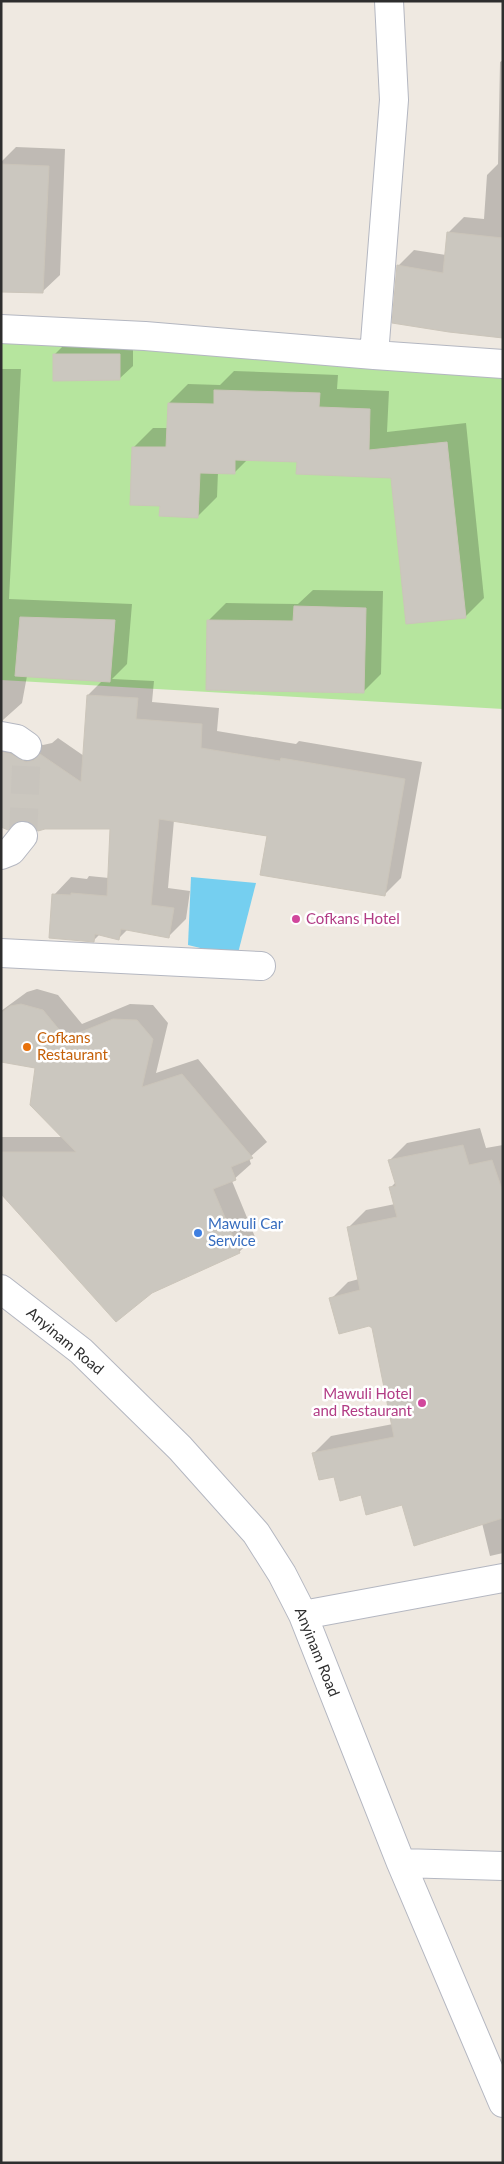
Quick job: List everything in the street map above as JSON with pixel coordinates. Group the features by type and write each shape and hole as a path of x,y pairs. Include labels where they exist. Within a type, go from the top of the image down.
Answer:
{"street":[{"path":"374,355 394,100 389,1"},
{"path":"1,329 145,336 503,364"},
{"path":"1,736 17,739 27,746"},
{"path":"1,855 11,851 23,836"},
{"path":"1,953 261,966"},
{"name":"Anyinam Road","path":"1,1289 82,1351 180,1448 256,1533 282,1574 303,1615 401,1863 503,2103"},
{"path":"303,1615 503,1578"},
{"path":"401,1863 503,1866"}],"green space":[{"path":"1,341 503,365 503,709 1,680"}],"water":[{"path":"191,877 256,883 237,957 188,945"}],"building":[{"path":"1,164 49,166 43,293 1,292"},
{"path":"447,232 503,238 503,338 392,323 397,265 443,273"},
{"path":"53,354 120,354 120,380 53,381"},
{"path":"214,390 320,393 319,407 370,409 369,450 447,442 466,618 406,624 391,478 296,474 297,462 235,460 235,474 200,473 198,518 159,516 160,506 130,505 132,447 166,447 168,403 214,404"},
{"path":"294,606 366,608 364,693 206,690 207,620 293,621"},
{"path":"20,617 115,620 110,682 15,676"},
{"path":"87,695 138,698 136,719 202,724 201,748 280,761 281,758 405,779 385,896 260,875 267,836 159,819 151,905 174,908 169,938 121,929 119,940 95,934 94,942 49,938 52,894 71,895 71,893 107,896 110,829 45,829 38,831 33,824 25,821 17,822 8,830 1,827 1,752 11,754 26,762 34,760 40,754 81,782"},
{"path":"21,1004 43,1010 66,1038 113,1019 137,1020 153,1039 142,1087 182,1074 253,1158 231,1167 236,1180 213,1189 240,1253 152,1293 116,1322 1,1194 1,1152 76,1152 30,1105 35,1068 1,1062 1,1013 10,1006"},
{"path":"463,1145 469,1165 492,1160 503,1192 503,1518 414,1546 402,1505 366,1515 361,1495 340,1501 334,1477 319,1480 312,1453 394,1437 372,1328 369,1326 339,1334 329,1298 360,1290 347,1227 397,1217 389,1187 396,1186 388,1160"}],"tunnel":[{"path":"23,836 27,746"}],"place":[{"name":"Cofkans Hotel","path":"296,919"},
{"name":"Cofkans Restaurant","path":"27,1047"},
{"name":"Mawuli Car Service","path":"198,1233"},
{"name":"Mawuli Hotel and Restaurant","path":"422,1403"}]}
